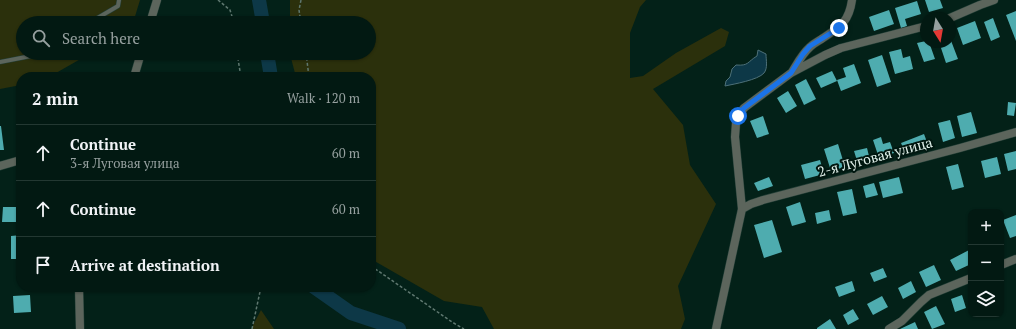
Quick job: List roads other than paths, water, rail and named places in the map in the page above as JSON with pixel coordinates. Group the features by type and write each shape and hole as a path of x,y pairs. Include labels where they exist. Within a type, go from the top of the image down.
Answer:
{"street":[{"path":"152,16 157,0"},
{"path":"791,73 810,46 839,28 845,21 851,9 852,0"},
{"path":"956,15 994,0"},
{"path":"716,329 742,210 735,137 738,116 744,108 791,73 825,55 841,48 920,28"},
{"path":"135,72 139,60"},
{"name":"2-я Луговая улица","path":"742,210 751,204 763,200 1016,132"},
{"path":"0,166 16,162"},
{"path":"1004,264 1016,259"},
{"path":"889,329 902,321 929,296 968,279"},
{"path":"79,292 80,329"}],"lane":[{"path":"101,16 118,6 118,0"},
{"path":"0,62 16,59"}],"water":[{"path":"758,50 766,54 766,66 764,73 751,80 725,86 732,69 736,65 748,63 757,56"}],"waterway":[{"path":"259,0 262,16"},
{"path":"268,60 270,72"},
{"path":"321,292 351,313 399,329"}]}
